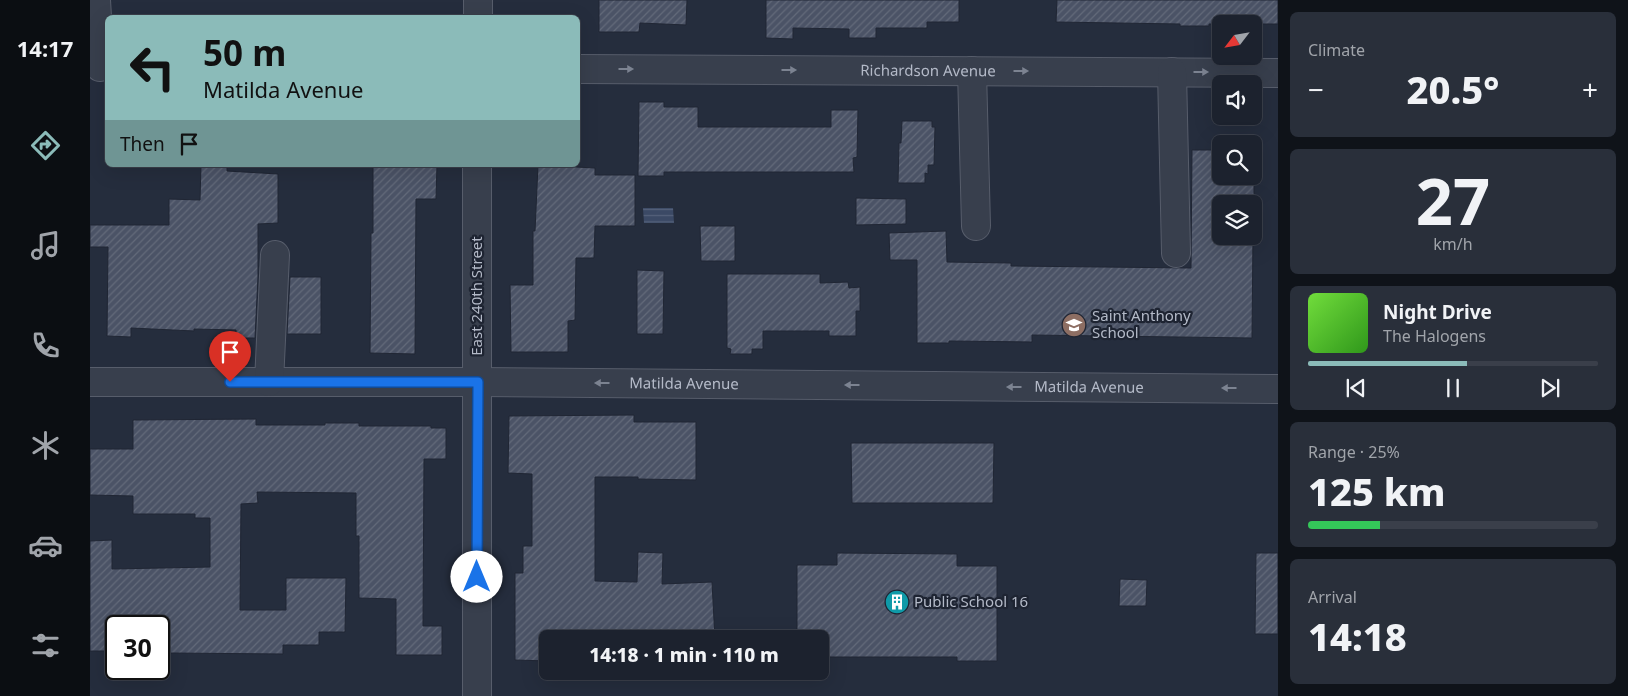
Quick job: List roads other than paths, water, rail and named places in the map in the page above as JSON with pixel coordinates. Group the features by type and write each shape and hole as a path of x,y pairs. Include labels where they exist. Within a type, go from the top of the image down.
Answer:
{"street":[{"path":"96,0 99,68"},
{"path":"478,0 478,15"},
{"name":"Richardson Avenue","path":"580,69 1278,73"},
{"path":"972,71 976,226"},
{"path":"1172,72 1176,253"},
{"name":"East 240th Street","path":"477,167 477,696"},
{"path":"270,382 275,255"},
{"name":"Matilda Avenue","path":"90,382 478,382 1278,389"}],"water":[{"path":"643,208 673,208 674,223 644,223"}],"place":[{"name":"Saint Anthony School","path":"1074,325"},
{"name":"Public School 16","path":"897,602"}]}
